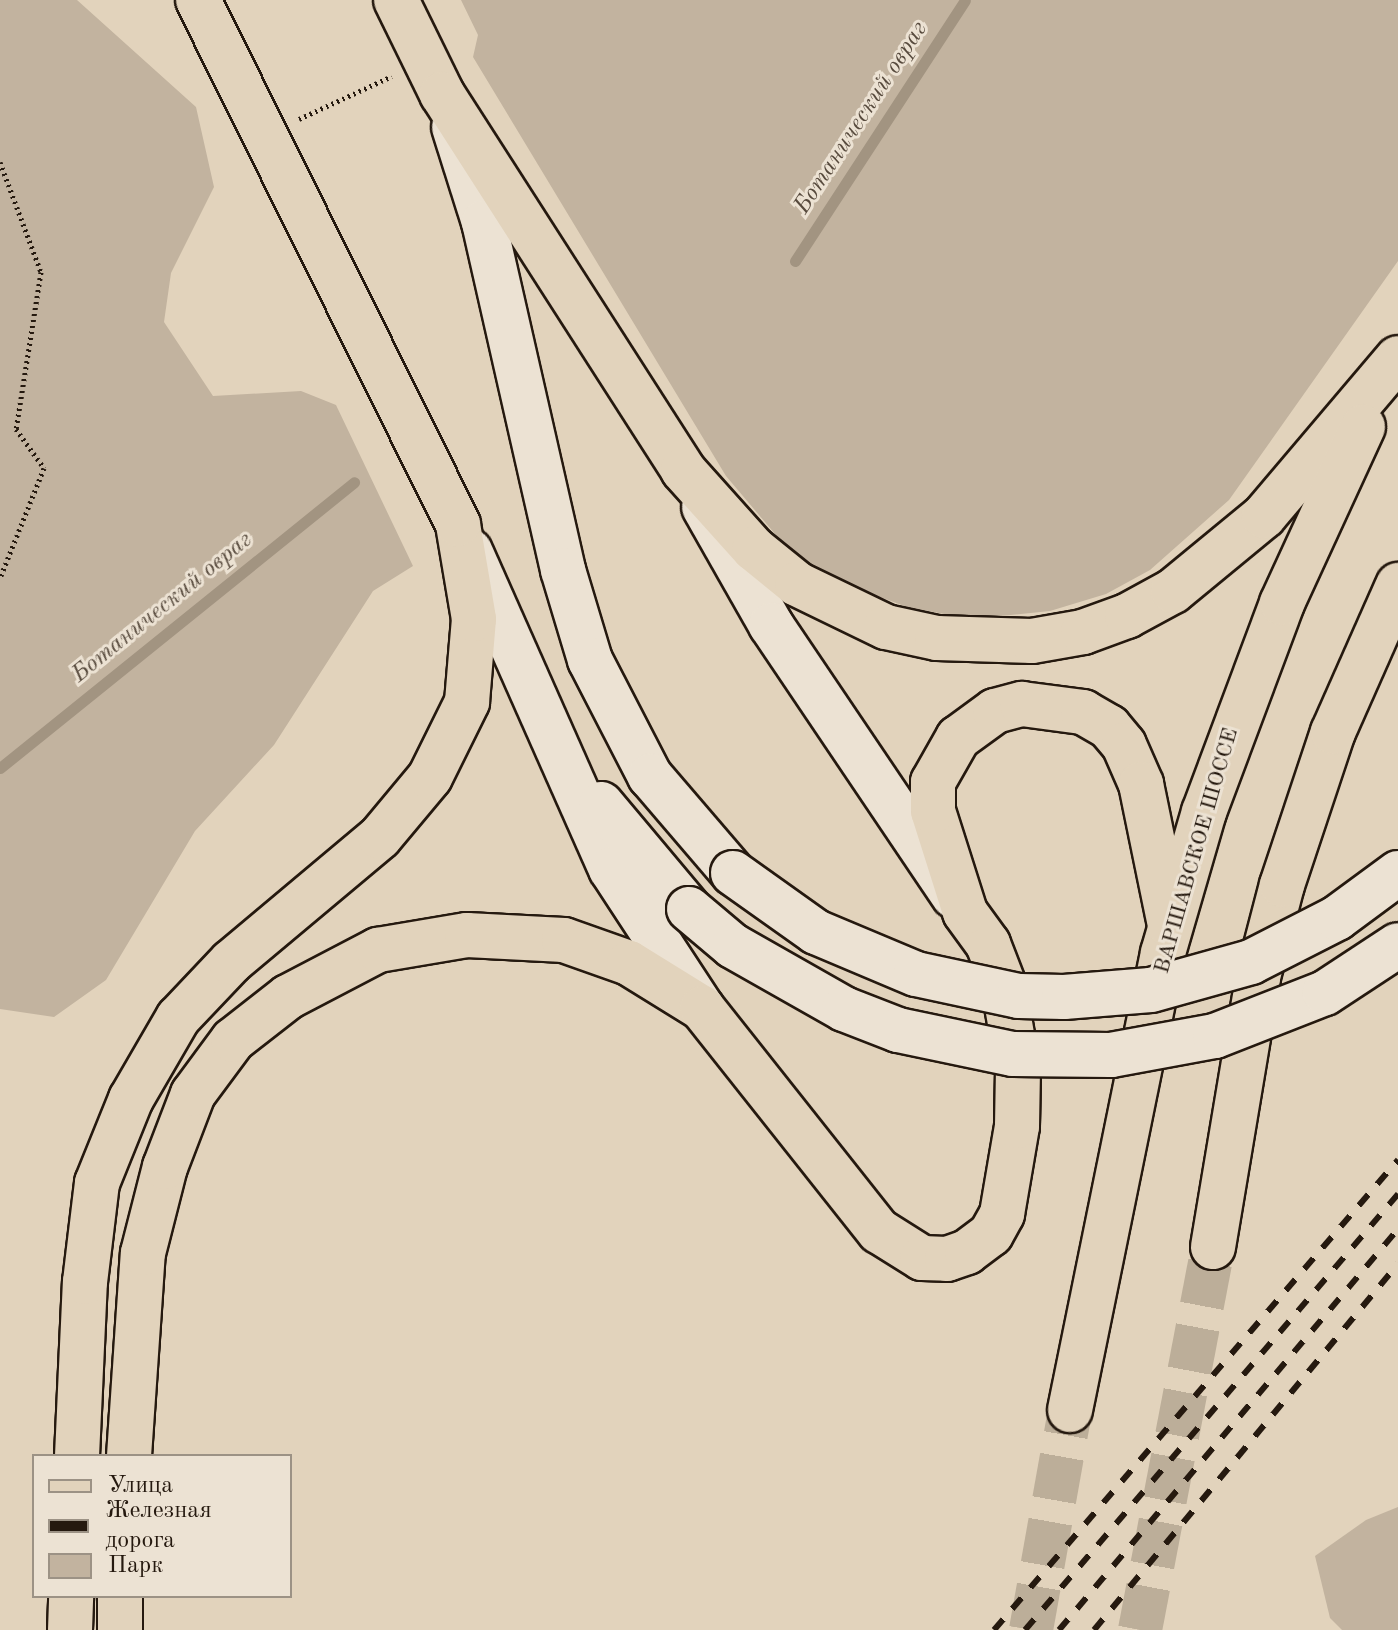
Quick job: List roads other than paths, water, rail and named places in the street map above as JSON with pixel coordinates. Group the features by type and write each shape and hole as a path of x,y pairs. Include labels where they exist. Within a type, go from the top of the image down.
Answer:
{"main road":[{"path":"396,0 434,77 683,470 754,549 797,584 842,610 886,627 937,638 1032,641 1083,632 1127,616 1208,564 1264,516 1398,358"},
{"path":"77,1454 85,1282 97,1183 131,1099 189,1006 231,962 380,837 430,777 467,702 474,619 458,524 198,1"},
{"name":"ВАРШАВСКОЕ ШОССЕ","path":"1070,1410 1170,925 1243,698 1326,503 1398,366"},
{"path":"1213,1247 1258,977 1282,885 1333,732 1398,585"},
{"path":"129,1454 143,1253 165,1167 193,1094 233,1040 277,1005 378,950 467,935 564,940 629,963 702,1008 879,1231 922,1258 947,1259 967,1252 991,1234 1002,1214 1017,1126 1018,1069 1003,983 988,944 965,912 933,811 933,782 941,761 973,723 995,711 1050,704 1083,712 1109,727 1124,745 1141,784 1170,925"},
{"path":"70,1630 71,1598"},
{"path":"120,1598 120,1630"}],"street":[{"path":"434,77 484,222 563,570 590,660 650,776 733,873 816,932 916,974 1019,996 1064,997 1151,990 1251,962 1324,925 1398,873"},
{"path":"683,470 771,625 965,912"},
{"path":"458,524 611,869 702,1008"},
{"path":"539,708 605,810 689,909 733,946 844,1009 898,1030 1013,1054 1111,1055 1215,1036 1325,993 1398,945"}],"waterway":[{"name":"Ботанический овраг","path":"795,261 965,0"},
{"name":"Ботанический овраг","path":"0,768 354,482"}],"tunnel":[{"path":"1140,1630 1213,1247"},
{"path":"1031,1630 1070,1410"}],"railway":[{"path":"994,1630 1398,1160"},
{"path":"1025,1630 1398,1194"},
{"path":"1059,1630 1398,1229"},
{"path":"1094,1630 1398,1264"}]}
